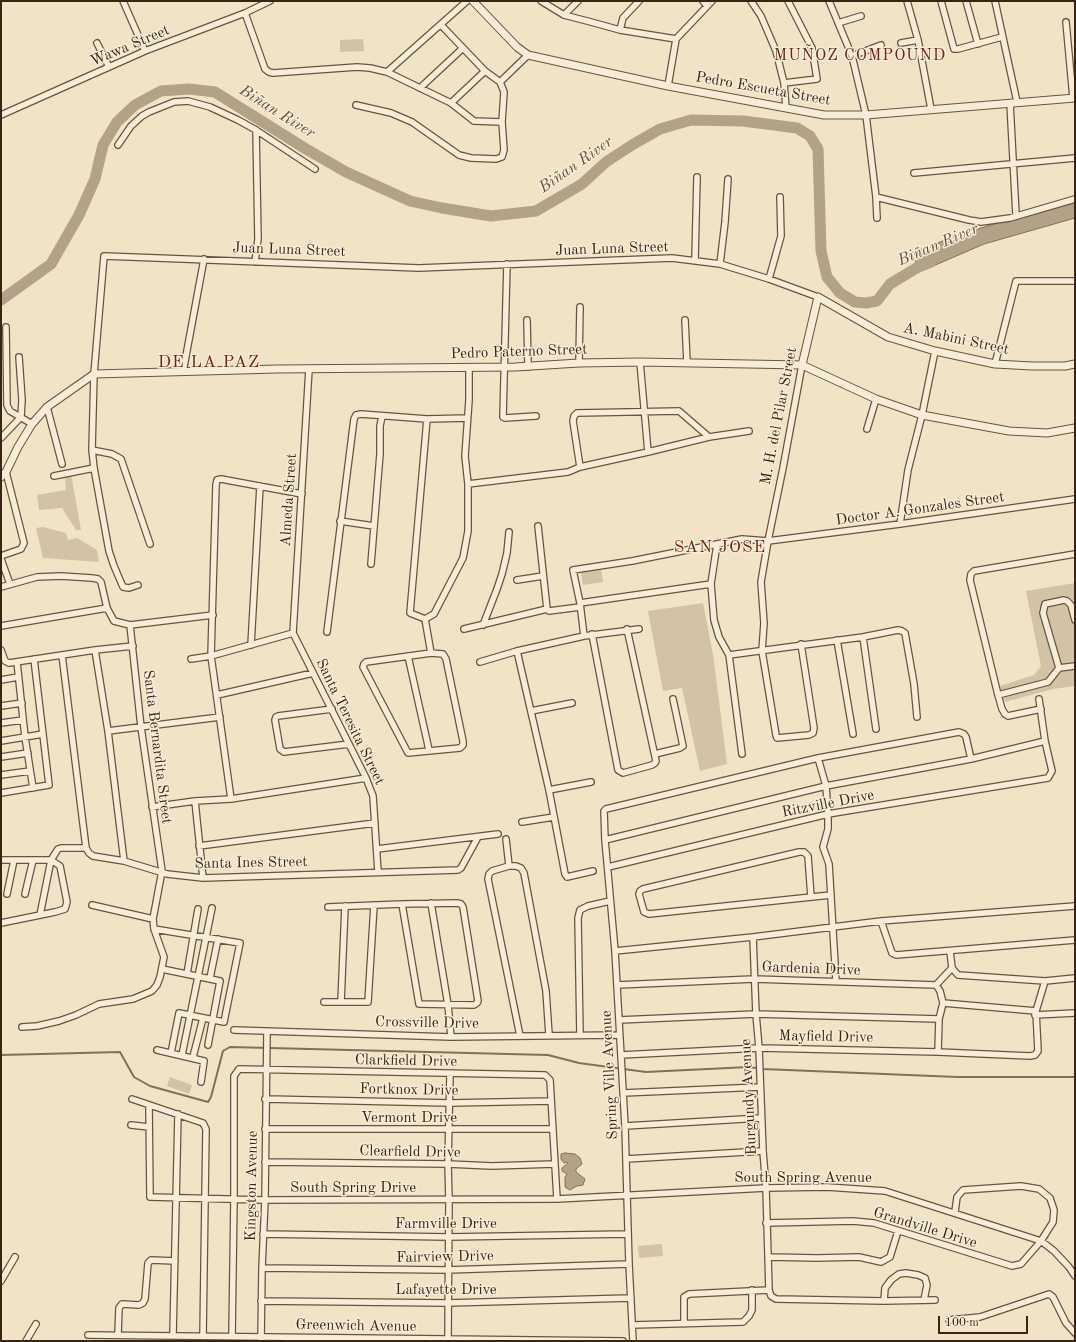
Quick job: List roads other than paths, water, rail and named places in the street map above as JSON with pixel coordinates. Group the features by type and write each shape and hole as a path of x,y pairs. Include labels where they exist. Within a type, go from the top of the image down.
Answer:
{"street":[{"path":"123,1 145,51"},
{"name":"Wawa Street","path":"1,115 145,51 270,1"},
{"path":"387,72 467,1"},
{"name":"Pedro Escueta Street","path":"473,1 517,47 528,55 668,86 824,115 866,115 1074,98"},
{"path":"541,1 564,15 620,30 676,40"},
{"path":"564,15 578,1"},
{"path":"620,30 623,18 639,1"},
{"path":"703,1 707,6"},
{"path":"668,86 676,40 712,1"},
{"path":"751,1 761,16 776,51 784,83 786,108"},
{"path":"784,83 818,79 812,48 788,1"},
{"path":"829,1 852,56 866,115 877,218"},
{"path":"907,1 918,40 931,109"},
{"path":"941,1 954,49 1002,37"},
{"path":"966,1 978,44"},
{"path":"995,1 1013,103 1013,164 1016,216"},
{"path":"245,12 265,69 269,72 273,73 357,67 370,68 387,72 450,103 474,121 502,122"},
{"path":"838,23 861,16"},
{"path":"1066,22 1074,98"},
{"path":"356,104 391,113 412,122 459,155 471,158 496,159 502,157 504,150 502,122 504,92 500,82 485,71 441,25"},
{"path":"901,42 918,40"},
{"path":"96,43 109,67"},
{"path":"852,56 881,45"},
{"path":"420,88 463,48"},
{"path":"500,82 528,55"},
{"path":"450,103 485,71"},
{"path":"118,144 131,126 148,112 174,102 188,101 219,111 256,130 315,169"},
{"path":"255,262 258,239 256,130"},
{"path":"914,173 1075,158"},
{"path":"695,260 697,177"},
{"path":"720,264 728,179"},
{"path":"769,279 781,236 780,197"},
{"path":"876,198 969,220 992,221 1010,218 1075,199"},
{"name":"Juan Luna Street","path":"138,585 129,588 123,587 114,566 109,551 92,450 94,374 104,256 419,268 672,258 720,264 769,279 818,297"},
{"path":"183,372 204,259"},
{"path":"507,264 503,417 536,416"},
{"path":"995,364 1016,281 1075,281"},
{"name":"A. Mabini Street","path":"818,297 888,337 935,351 995,364 1039,366 1064,366 1075,364"},
{"name":"M. H. del Pilar Street","path":"801,644 814,728 813,734 777,738 762,651 764,623 761,582 802,365 818,297"},
{"path":"579,363 580,308"},
{"path":"527,320 528,367"},
{"path":"685,320 687,362"},
{"path":"6,327 7,406 10,411 32,424"},
{"path":"900,524 908,470 922,415 935,351"},
{"path":"2,436 21,417 22,400 18,358"},
{"path":"640,362 648,452"},
{"name":"Pedro Paterno Street","path":"94,374 309,369 528,367 579,363 640,362 802,365 876,399 922,415 1009,431 1047,433 1075,428"},
{"path":"425,619 434,614 463,558 468,531 468,484 465,456 469,400 469,367"},
{"name":"Almeda Street","path":"292,633 309,369"},
{"path":"1,556 21,549 24,543 3,475 32,424 47,407 94,374"},
{"path":"867,429 876,399"},
{"path":"47,407 62,464"},
{"path":"580,467 573,421 576,413 679,411 709,437"},
{"path":"327,632 340,521 354,419 356,415 361,414 426,419 467,418"},
{"path":"371,564 380,454 380,426 382,416"},
{"path":"425,619 410,613 426,419"},
{"path":"468,484 568,472 580,467 709,437 749,431"},
{"path":"92,450 112,454 121,459 150,544"},
{"path":"54,476 94,468"},
{"path":"231,799 211,656 216,484 217,480 221,479 302,494"},
{"path":"250,644 260,486"},
{"name":"Doctor A. Gonzales Street","path":"580,605 573,570 632,561 742,539 768,541 1075,499"},
{"path":"340,521 374,526"},
{"path":"538,526 546,609"},
{"path":"483,625 502,574 507,553 509,532"},
{"path":"717,544 711,584 714,620 719,637 729,655 742,754"},
{"path":"1041,710 1008,716 1002,709 970,580 971,574 974,571 1075,554"},
{"path":"1,559 10,584"},
{"path":"1,587 37,577 61,576 98,578 101,582 107,608 114,622 130,625 213,615"},
{"path":"517,580 543,576"},
{"path":"464,629 546,609 549,611 711,584"},
{"path":"1059,668 1043,613 1044,607 1046,604 1064,600 1071,605 1075,620"},
{"path":"580,605 584,636"},
{"path":"1,626 107,608"},
{"path":"425,619 431,653"},
{"name":"Santa Bernardita Street","path":"130,625 141,727 162,872 153,919 154,929 164,957 162,969"},
{"path":"480,662 517,651 592,634 639,629"},
{"path":"592,634 618,770 623,773 655,764 656,761 627,630"},
{"path":"729,655 801,644 863,637 898,630 905,633 914,684 917,717"},
{"path":"191,659 211,656 292,633"},
{"name":"Santa Teresita Street","path":"292,633 332,709 366,778 373,796 378,872"},
{"path":"863,637 876,729"},
{"path":"837,640 853,734"},
{"path":"1,650 7,663 133,646"},
{"path":"95,650 108,731 124,861"},
{"path":"517,651 549,790 566,876 593,871"},
{"path":"431,653 443,654 446,658 463,741 463,745 460,748 408,753 363,667 366,662 408,656 431,653"},
{"path":"40,915 51,860 58,849 86,848 62,655"},
{"path":"408,656 429,750"},
{"path":"1,793 49,785 34,659"},
{"path":"17,662 25,737 33,788"},
{"path":"998,695 1048,682 1059,668 1075,666"},
{"path":"217,695 313,673"},
{"path":"1,680 18,677"},
{"path":"655,754 680,748 682,746 673,699"},
{"path":"605,840 826,786 971,759 1045,741 1039,699"},
{"path":"1,706 22,703"},
{"path":"531,711 572,703"},
{"path":"332,709 276,717 275,720 280,750 284,752 349,744"},
{"path":"108,731 220,717"},
{"path":"1,723 23,720"},
{"path":"836,981 829,864 823,847 828,830 826,786 818,758 960,732 966,737 971,759"},
{"path":"1,741 43,734"},
{"name":"Ritzville Drive","path":"608,867 828,814 1048,778 1052,772 1045,741"},
{"path":"1,757 28,753"},
{"name":"Spring Ville Avenue","path":"633,1341 625,1126 617,985 603,813 606,809 818,758"},
{"path":"1,775 30,771"},
{"path":"152,807 195,801 231,799 366,778"},
{"path":"549,790 591,782"},
{"path":"195,801 203,878"},
{"path":"522,822 554,817"},
{"path":"199,846 375,823"},
{"path":"377,849 498,834"},
{"name":"Santa Ines Street","path":"86,848 93,856 124,861 167,874 203,878 458,870 461,868 478,836"},
{"path":"506,838 510,866"},
{"path":"811,897 808,856 804,852 643,889 639,894 644,912 649,914 831,895"},
{"path":"1,860 51,860 60,866 66,906 65,909 60,911 1,923"},
{"path":"7,894 14,860"},
{"path":"25,894 33,860"},
{"path":"520,1036 488,879 489,874 492,871 510,866 521,868 524,873 546,991 549,1035"},
{"path":"580,1035 578,918 580,910 588,906 610,901"},
{"path":"431,903 448,1005 451,1036"},
{"path":"328,907 345,906 402,904 431,903 461,904 463,907 478,1001 477,1004 448,1005 421,1004 418,1002 402,904"},
{"path":"324,1002 368,1002 374,905"},
{"path":"92,906 153,919"},
{"path":"341,1002 345,906"},
{"path":"615,951 834,928 881,921 1075,906"},
{"path":"182,1055 212,908"},
{"path":"186,974 198,909"},
{"path":"881,921 892,953 896,955 1075,940"},
{"path":"154,929 240,943 224,1022 179,1013 171,1053"},
{"name":"Burgundy Avenue","path":"753,937 754,979 760,1063 761,1118 766,1188 768,1290"},
{"path":"210,978 218,939"},
{"path":"950,951 952,968 958,974 1045,981 1075,978"},
{"path":"938,1052 939,1019 943,1003 940,991 936,985 952,968"},
{"path":"22,1027 37,1026 59,1021 99,1004 133,999 152,991 157,984 162,969 210,978 221,982 208,1044"},
{"name":"Gardenia Drive","path":"617,985 754,979 936,985"},
{"path":"1035,1013 1045,981"},
{"path":"943,1003 1035,1013 1075,1013"},
{"name":"Mayfield Drive","path":"620,1055 759,1048 938,1052 1030,1056 1035,1055 1038,1051 1035,1013"},
{"path":"618,1020 756,1014 939,1019"},
{"path":"192,1057 203,1018"},
{"name":"Crossville Drive","path":"234,1030 451,1036 619,1035"},
{"name":"Kingston Avenue","path":"261,1339 265,1200 267,1032"},
{"path":"157,1050 204,1061 201,1082"},
{"name":"Clarkfield Drive","path":"234,1199 234,1076 239,1069 450,1074 546,1074 550,1080 551,1101"},
{"path":"448,1339 448,1164 450,1074"},
{"path":"623,1093 760,1087"},
{"path":"132,1099 203,1123 206,1129 203,1337"},
{"name":"Fortknox Drive","path":"265,1100 450,1103 551,1101"},
{"path":"551,1101 557,1199"},
{"name":"South Spring Drive","path":"149,1105 150,1198 177,1197 265,1200 449,1200 557,1199 627,1195"},
{"path":"173,1335 178,1114"},
{"path":"625,1126 761,1118"},
{"path":"131,1125 149,1127"},
{"name":"Vermont Drive","path":"265,1129 552,1129"},
{"path":"626,1159 763,1152"},
{"name":"Clearfield Drive","path":"265,1162 448,1164 492,1166 554,1164"},
{"name":"Grandville Drive","path":"766,1223 853,1221 874,1223 1012,1266 1021,1264 1041,1241 1053,1222 1054,1210 1050,1198 1039,1189 1021,1186 963,1190 957,1197 954,1212"},
{"name":"South Spring Avenue","path":"627,1195 766,1188 828,1188 885,1191 1041,1241 1072,1267 1075,1276"},
{"path":"232,1336 234,1199"},
{"path":"768,1257 859,1257 881,1262 890,1257 898,1231"},
{"name":"Farmville Drive","path":"263,1234 448,1237 628,1234"},
{"path":"1,1282 15,1257"},
{"path":"118,1334 119,1308 122,1304 138,1305 143,1303 145,1299 148,1263 151,1260 175,1260"},
{"name":"Fairview Drive","path":"262,1268 448,1270 629,1264"},
{"path":"884,1301 885,1288 891,1280 899,1274 906,1273 925,1278 927,1285 924,1300"},
{"path":"632,1325 744,1322 752,1310 752,1290"},
{"path":"684,1324 684,1297 689,1294 768,1290 771,1296 776,1299 884,1301 935,1300"},
{"path":"949,1320 980,1317 1049,1294 1053,1297 1066,1323 1075,1333"},
{"name":"Lafayette Drive","path":"261,1301 447,1303 631,1298"},
{"path":"26,1341 36,1324"},
{"name":"Greenwich Avenue","path":"88,1335 118,1334 203,1337 232,1336 261,1339 623,1341"}],"water":[{"path":"1075,200 1075,218 984,244 917,273 918,267 911,253 964,233"},
{"path":"561,1154 575,1154 580,1158 582,1164 576,1169 576,1172 585,1179 583,1185 577,1186 570,1190 565,1187 565,1177 567,1174 562,1171 562,1168 568,1163 564,1163 561,1159"}],"waterway":[{"name":"Biñan River","path":"1,300 51,264 79,215 95,179 103,145 117,122 135,105 161,91 189,89 215,92 306,149 346,172 410,201 491,216 536,211 582,184 606,162 632,145 660,129 691,120 743,121 797,128 810,136 818,149 821,251 827,277 840,293 855,302 866,303 877,301 890,284 918,267 931,262"},
{"path":"1,1055 120,1052 134,1077 150,1086 208,1102 211,1097 223,1051 230,1047 548,1055 579,1063 646,1072 749,1067 763,1069 957,1077 1075,1077"}],"district":[{"name":"MUÑOZ COMPOUND","path":"860,56"},
{"name":"DE LA PAZ","path":"209,363"},
{"name":"SAN JOSE","path":"720,548"}]}
